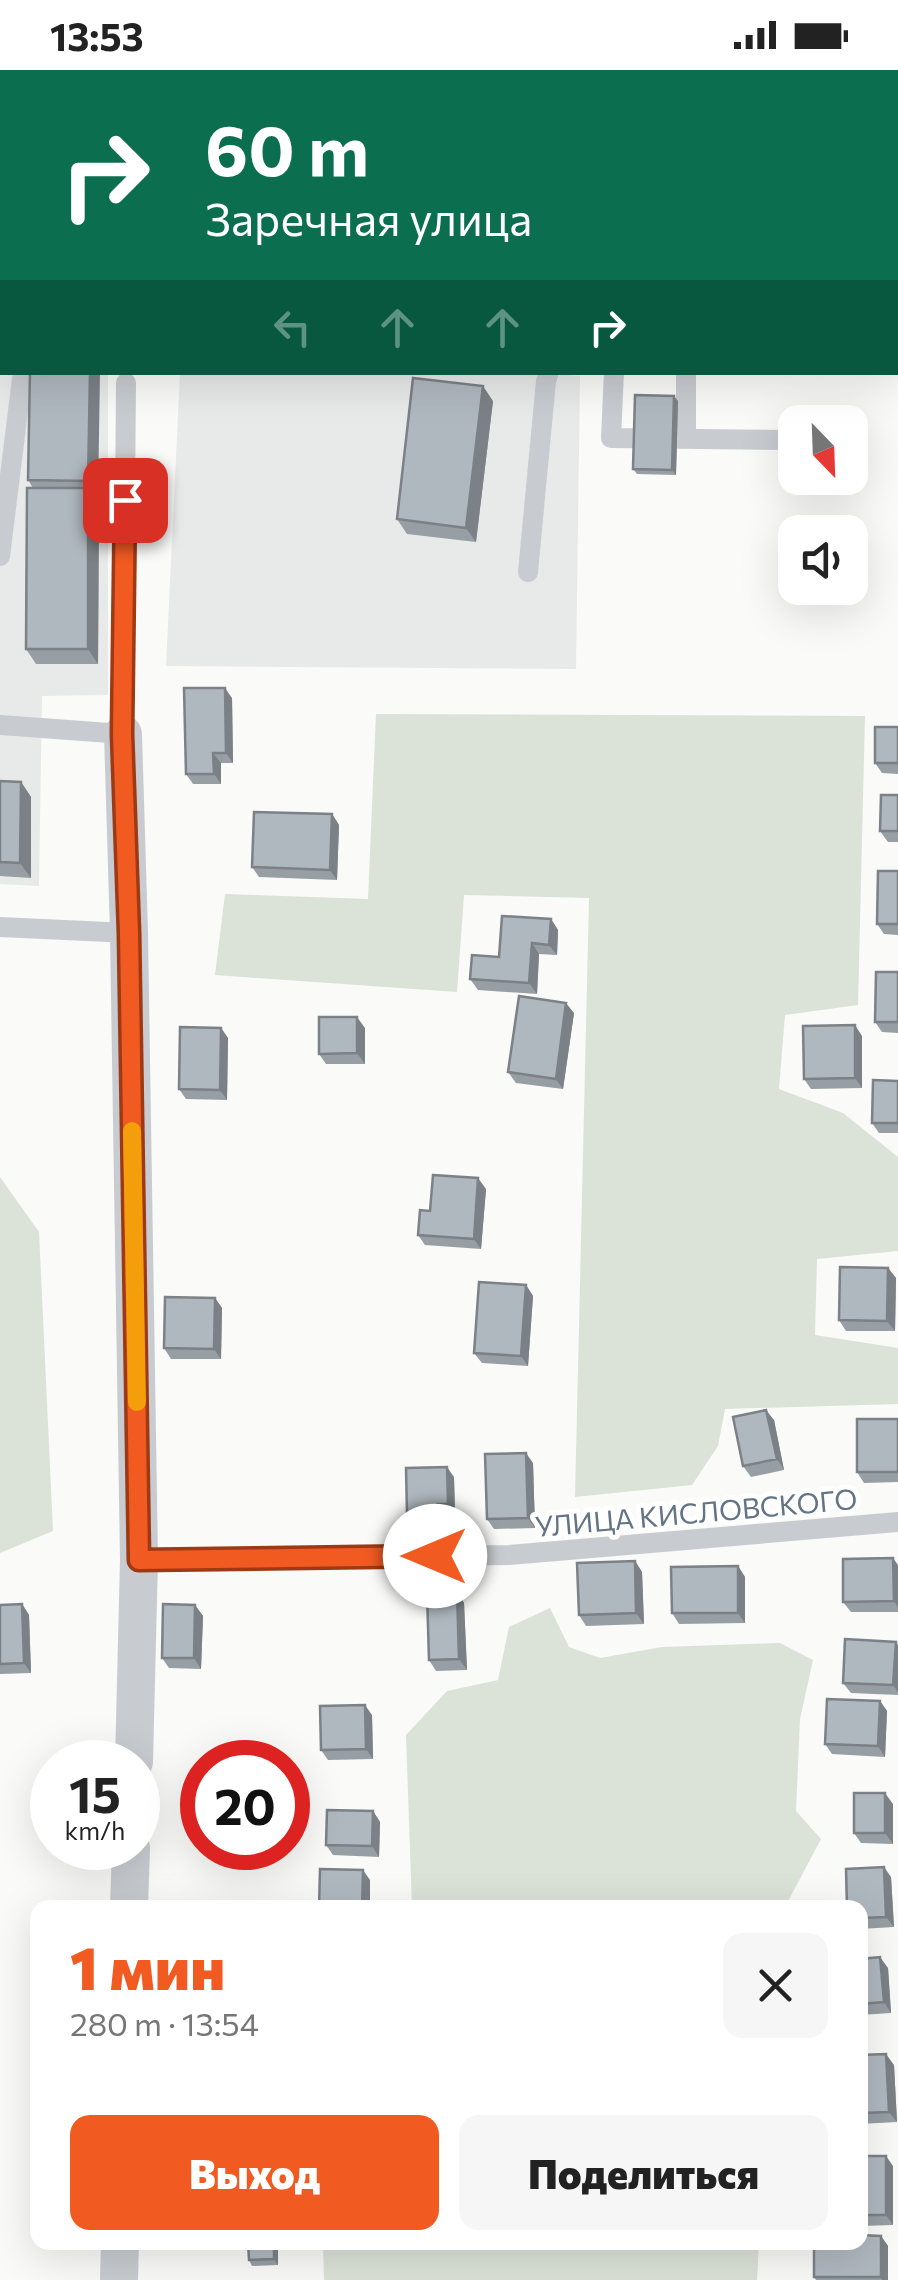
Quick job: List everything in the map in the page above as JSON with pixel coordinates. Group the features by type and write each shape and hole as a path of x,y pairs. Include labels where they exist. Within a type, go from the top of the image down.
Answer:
{"street":[{"path":"122,734 139,1560 135,1740"},
{"path":"130,1900 131,1870"},
{"path":"119,2280 120,2250"}],"lane":[{"path":"528,572 548,375"},
{"path":"614,375 611,438 778,440"},
{"path":"686,375 686,439"},
{"path":"0,556 22,379"},
{"path":"0,724 122,734 126,382"},
{"path":"0,927 129,933"},
{"name":"УЛИЦА КИСЛОВСКОГО","path":"139,1560 509,1555 898,1522"}],"shaded area":[{"path":"0,375 108,375 108,695 42,696 39,886 0,884"},
{"path":"180,375 580,376 576,669 166,666"},
{"path":"376,714 865,716 858,1005 785,1015 779,1089 843,1113 898,1157 898,1251 817,1259 815,1335 898,1348 898,1404 725,1409 718,1446 692,1485 575,1497 589,898 464,895 457,992 215,975 225,894 368,899"},
{"path":"0,1177 39,1232 53,1531 0,1553"},
{"path":"550,1608 569,1647 600,1658 662,1647 780,1643 813,1660 800,1719 796,1811 821,1839 789,1900 412,1900 406,1735 447,1691 498,1680 509,1627"},
{"path":"323,2250 759,2250 757,2280 324,2280"}],"building":[{"path":"30,375 90,375 88,481 28,480"},
{"path":"413,378 483,386 466,528 397,519"},
{"path":"635,395 674,396 672,470 633,469"},
{"path":"27,488 88,488 88,649 26,649"},
{"path":"184,688 225,688 226,753 213,753 214,774 186,774"},
{"path":"875,727 898,727 898,763 875,763"},
{"path":"0,781 21,782 20,863 0,862"},
{"path":"881,795 898,795 898,831 880,831"},
{"path":"254,812 332,814 330,870 252,867"},
{"path":"878,871 898,871 898,924 877,924"},
{"path":"502,916 551,919 549,945 532,943 529,983 470,979 472,955 499,957"},
{"path":"876,972 898,972 898,1022 875,1022"},
{"path":"519,996 566,1003 556,1079 508,1072"},
{"path":"319,1017 357,1017 357,1053 319,1054"},
{"path":"855,1025 855,1078 804,1079 803,1026"},
{"path":"180,1027 221,1028 220,1090 179,1089"},
{"path":"873,1080 898,1081 898,1123 872,1123"},
{"path":"433,1175 478,1178 474,1239 418,1235 420,1210 430,1211"},
{"path":"840,1267 888,1268 887,1321 839,1320"},
{"path":"479,1282 526,1285 521,1356 474,1353"},
{"path":"165,1297 215,1298 214,1349 164,1348"},
{"path":"766,1410 777,1459 743,1466 733,1417"},
{"path":"857,1419 898,1419 898,1472 857,1472"},
{"path":"526,1453 528,1518 487,1519 485,1454"},
{"path":"447,1467 448,1504 437,1504 437,1513 407,1514 406,1468"},
{"path":"893,1558 894,1601 843,1602 843,1559"},
{"path":"635,1561 636,1613 579,1615 577,1563"},
{"path":"738,1566 738,1613 672,1613 671,1567"},
{"path":"457,1592 459,1659 429,1660 427,1593"},
{"path":"22,1604 24,1663 0,1664 0,1605"},
{"path":"163,1604 195,1605 194,1658 162,1658"},
{"path":"845,1639 896,1642 893,1685 843,1683"},
{"path":"827,1699 880,1701 878,1746 825,1744"},
{"path":"365,1705 366,1749 321,1750 320,1706"},
{"path":"854,1793 885,1793 885,1833 854,1833"},
{"path":"327,1810 373,1811 372,1846 326,1845"},
{"path":"884,1867 886,1917 868,1918 868,1900 847,1900 846,1869"},
{"path":"320,1869 363,1870 362,1900 319,1900"},
{"path":"880,1957 884,2002 868,2003 868,1958"},
{"path":"886,2054 889,2112 868,2113 868,2055"},
{"path":"868,2156 886,2156 886,2215 868,2215"},
{"path":"868,2235 881,2236 881,2277 814,2277 814,2250 868,2250"},
{"path":"248,2250 274,2250 274,2259 249,2260"}],"slow traffic":[{"path":"132,1131 137,1402"}],"route":[{"path":"125,500 122,734 139,1560 435,1556"}]}
